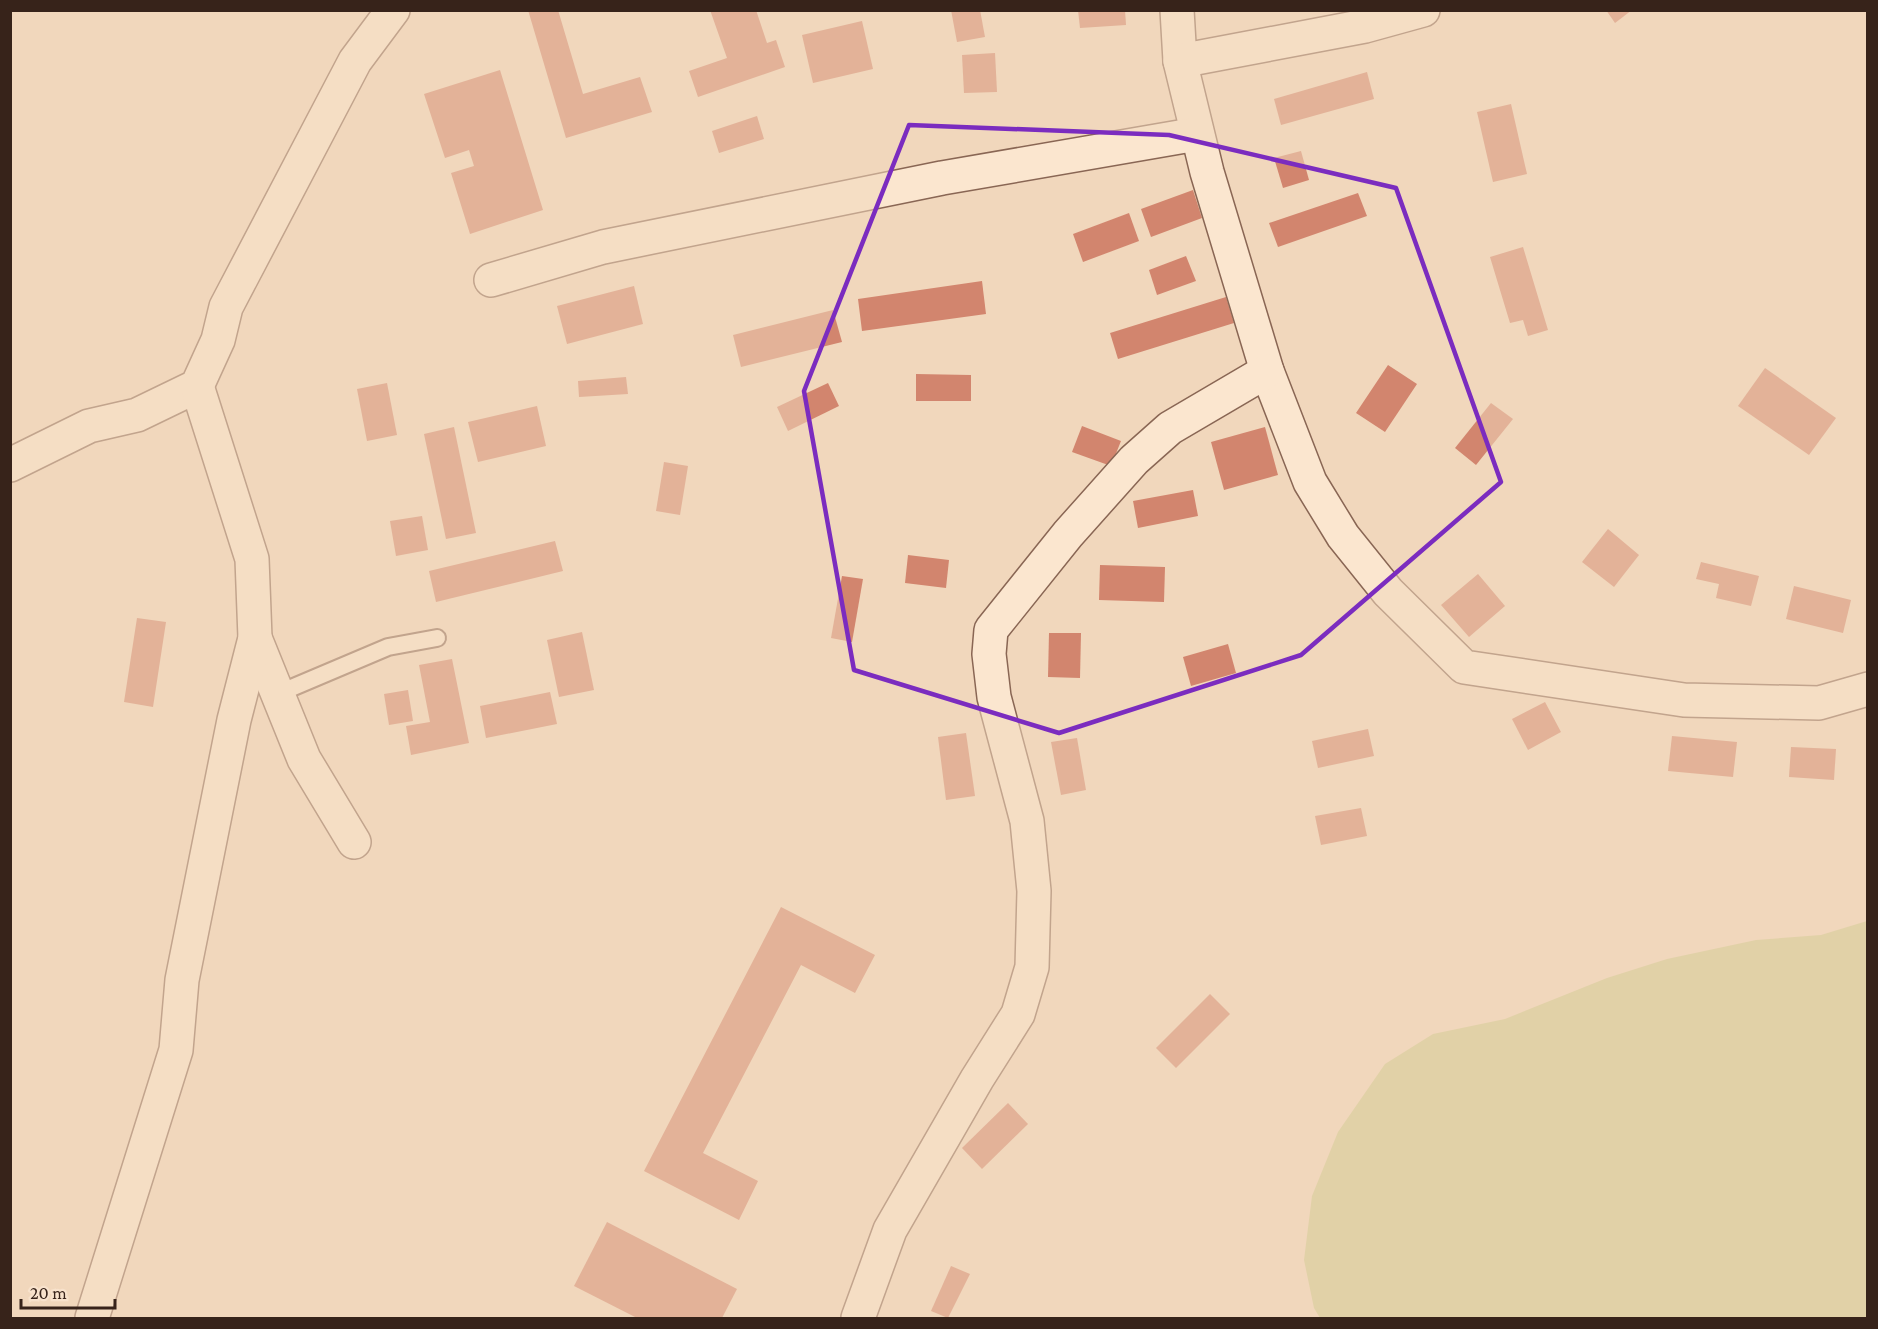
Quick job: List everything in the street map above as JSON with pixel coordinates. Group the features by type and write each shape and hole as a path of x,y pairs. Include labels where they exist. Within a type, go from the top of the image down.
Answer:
{"street":[{"path":"10,465 89,426 137,414 197,386 218,340 226,307 355,61 393,10"},
{"path":"1177,10 1180,61 1197,134 1267,371 1310,482 1343,536 1388,592 1464,667 1684,700 1819,703 1868,689"},
{"path":"1180,61 1365,26 1423,10"},
{"path":"491,280 603,247 942,178 1197,134"},
{"path":"858,1318 890,1230 977,1078 1018,1014 1032,967 1034,891 1027,821 994,697 989,654 991,630 1068,534 1134,460 1170,428 1267,371"},
{"path":"92,1318 176,1050 182,980 234,720 255,638 252,560 197,386"},
{"path":"255,638 304,759 354,842"}],"lane":[{"path":"277,694 388,647 437,638"}],"highlighted area":[{"path":"909,125 1169,135 1396,188 1501,482 1301,655 1059,733 854,670 804,391"}],"shaded area":[{"path":"1867,921 1867,1318 1320,1318 1314,1308 1304,1260 1312,1196 1338,1132 1385,1064 1433,1034 1505,1019 1607,978 1667,959 1756,940 1821,935"}],"building":[{"path":"528,10 558,10 583,94 640,77 652,112 566,138"},
{"path":"710,10 756,10 767,43 776,40 785,67 698,97 689,71 727,58"},
{"path":"951,10 980,10 985,37 957,42"},
{"path":"1078,10 1125,10 1126,25 1080,28"},
{"path":"1606,10 1632,10 1615,23"},
{"path":"862,21 873,69 813,83 802,35"},
{"path":"995,53 997,92 964,93 962,55"},
{"path":"500,70 543,210 470,234 451,173 474,166 469,150 445,158 424,94"},
{"path":"1367,72 1374,99 1281,125 1274,99"},
{"path":"1511,104 1527,174 1493,182 1477,112"},
{"path":"757,116 764,139 719,153 712,131"},
{"path":"1301,151 1309,180 1283,188 1274,158"},
{"path":"1193,190 1202,218 1151,237 1141,209"},
{"path":"1358,193 1367,216 1278,247 1269,223"},
{"path":"1129,213 1139,241 1083,262 1073,234"},
{"path":"1523,247 1548,330 1528,336 1523,320 1510,323 1490,257"},
{"path":"1186,256 1196,281 1157,295 1149,270"},
{"path":"982,281 986,314 862,331 858,299"},
{"path":"634,286 643,324 567,344 557,306"},
{"path":"1226,297 1234,323 1118,359 1110,333"},
{"path":"833,310 842,342 741,367 733,335"},
{"path":"1388,365 1417,384 1385,432 1356,413"},
{"path":"1765,368 1836,418 1809,455 1738,406"},
{"path":"916,374 971,375 971,401 916,401"},
{"path":"626,377 628,394 579,397 578,381"},
{"path":"387,383 397,435 367,441 357,389"},
{"path":"828,383 839,406 788,431 777,407"},
{"path":"1491,403 1513,419 1476,465 1455,448"},
{"path":"537,406 546,446 478,462 468,422"},
{"path":"1082,426 1121,441 1111,466 1072,452"},
{"path":"454,427 476,533 446,539 424,434"},
{"path":"1265,427 1278,475 1224,490 1211,442"},
{"path":"664,462 688,466 680,515 656,511"},
{"path":"1193,490 1198,516 1138,528 1133,501"},
{"path":"422,516 428,550 396,556 390,521"},
{"path":"1608,529 1639,555 1614,587 1582,562"},
{"path":"555,541 563,571 436,602 429,571"},
{"path":"908,555 949,560 946,588 905,583"},
{"path":"1701,562 1759,576 1751,606 1716,598 1719,584 1696,579"},
{"path":"1100,565 1165,567 1164,602 1099,600"},
{"path":"1478,574 1505,606 1469,637 1441,605"},
{"path":"842,576 863,579 852,642 831,638"},
{"path":"1794,586 1851,600 1843,633 1786,619"},
{"path":"137,618 166,622 153,707 124,702"},
{"path":"582,632 594,690 559,697 547,640"},
{"path":"1049,633 1081,633 1080,678 1048,677"},
{"path":"1228,644 1236,673 1191,686 1183,657"},
{"path":"452,659 469,743 411,755 406,726 430,722 419,665"},
{"path":"408,690 413,721 389,725 384,694"},
{"path":"550,692 557,724 486,738 480,706"},
{"path":"1545,702 1561,732 1528,750 1512,719"},
{"path":"1368,729 1374,756 1318,768 1312,741"},
{"path":"966,733 975,796 946,800 938,737"},
{"path":"1672,736 1737,742 1733,777 1668,771"},
{"path":"1077,738 1086,790 1061,795 1051,742"},
{"path":"1791,747 1836,749 1834,780 1789,777"},
{"path":"1361,808 1367,836 1321,845 1315,816"},
{"path":"781,907 875,955 855,993 801,965 703,1153 758,1181 739,1220 644,1171"},
{"path":"1210,994 1230,1014 1176,1068 1156,1048"},
{"path":"1008,1103 1028,1124 982,1169 962,1148"},
{"path":"607,1222 737,1289 722,1318 637,1318 574,1286"},
{"path":"951,1266 970,1274 948,1318 931,1311"}]}
